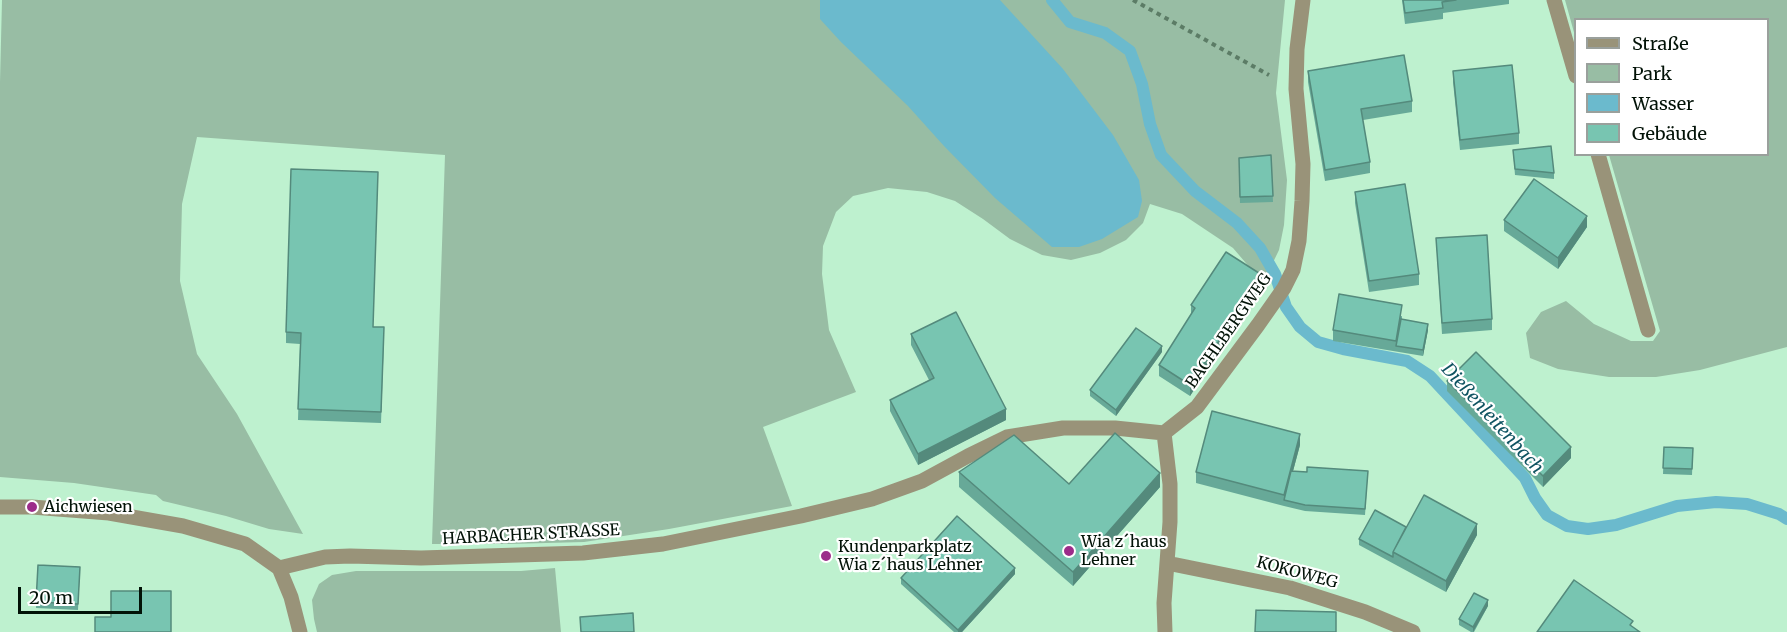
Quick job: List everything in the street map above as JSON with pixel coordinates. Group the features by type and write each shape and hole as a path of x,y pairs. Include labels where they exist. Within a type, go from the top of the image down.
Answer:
{"street":[{"name":"BACHLBERGWEG","path":"1164,434 1197,407 1284,288 1293,270 1299,241 1302,201 1303,164 1296,89 1297,49 1303,0"},
{"path":"1554,0 1574,71"},
{"path":"1599,156 1648,330"},
{"name":"HARBACHER STRASSE","path":"279,568 325,557 505,557 583,553 663,544 872,499 922,481 1007,437 1063,428 1114,428 1164,434"},
{"path":"1164,434 1170,484 1170,522 1164,603 1166,632"},
{"path":"0,507 109,513 183,526 245,544 279,568 291,597 300,632"},
{"name":"KOKOWEG","path":"1167,563 1290,588 1365,612 1413,632"}],"path":[{"path":"1133,0 1236,57"}],"green space":[{"path":"2,0 1285,0 1276,93 1287,180 1284,225 1279,250 1263,283 1233,248 1182,214 1150,204 1143,223 1126,240 1100,253 1071,260 1042,255 1010,239 955,201 927,192 888,188 853,196 836,212 823,246 822,274 829,330 856,392 763,427 792,506 584,542 432,544 445,155 197,137 182,204 180,281 197,354 237,414 303,534 269,529 163,501 156,495 74,483 0,477"},
{"path":"1565,0 1787,0 1787,347 1700,370 1656,377 1609,377 1558,369 1530,358 1526,333 1541,312 1566,301 1594,324 1631,341 1653,341 1660,331 1609,156 1769,156 1769,18 1574,18 1574,32"},
{"path":"555,568 561,632 317,632 312,600 319,584 332,575 356,571 521,571"}],"water":[{"path":"820,0 1000,0 1063,69 1113,135 1139,180 1142,201 1138,217 1102,239 1079,247 1052,247 995,198 908,106 841,42 820,19"}],"building":[{"path":"1403,0 1456,0 1442,2 1443,8 1405,13"},
{"path":"1404,55 1412,101 1361,109 1370,162 1325,170 1308,71"},
{"path":"1512,65 1519,133 1460,140 1453,71"},
{"path":"1551,146 1554,173 1515,169 1513,150"},
{"path":"1271,155 1273,196 1240,197 1239,158"},
{"path":"291,169 378,172 373,327 384,327 381,412 298,409 301,333 286,332"},
{"path":"1534,179 1587,216 1558,258 1504,220"},
{"path":"1405,184 1419,274 1369,281 1355,192"},
{"path":"1487,235 1492,319 1442,323 1436,238"},
{"path":"1226,252 1262,275 1190,385 1159,365 1195,308 1191,305"},
{"path":"1339,294 1402,305 1396,341 1333,330"},
{"path":"956,312 1006,409 918,454 890,400 934,378 911,334"},
{"path":"1401,319 1428,324 1423,350 1396,346"},
{"path":"1136,328 1162,346 1116,410 1090,390"},
{"path":"1476,352 1571,447 1543,476 1447,381"},
{"path":"1212,411 1300,434 1284,495 1196,472"},
{"name":"Wia z´haus Lehner","path":"1115,433 1160,473 1073,572 959,472 1014,435 1069,484"},
{"path":"1664,447 1693,448 1692,469 1663,468"},
{"path":"1307,467 1368,471 1365,509 1305,505 1284,500 1291,471 1307,472"},
{"path":"1424,495 1477,524 1446,581 1393,552"},
{"path":"1375,510 1406,527 1393,552 1393,557 1359,539"},
{"path":"957,516 1015,568 958,630 901,578"},
{"path":"38,565 80,567 78,604 36,602"},
{"path":"1574,580 1633,621 1630,625 1640,632 1537,632"},
{"path":"111,591 171,591 171,632 95,632 95,617 111,617"},
{"path":"1474,593 1488,600 1473,627 1459,619"},
{"path":"1256,610 1336,612 1336,632 1255,632"},
{"path":"633,613 634,632 581,632 580,617"}],"waterway":[{"name":"Dießenleitenbach","path":"1052,0 1070,22 1105,33 1130,51 1142,84 1150,124 1161,155 1195,191 1237,223 1260,248 1275,274 1286,307 1300,327 1318,342 1407,361 1430,376 1525,478 1547,515 1567,526 1588,529 1616,525 1677,506 1716,502 1747,504 1779,514 1787,519"}],"place":[{"name":"Aichwiesen","path":"32,507"},
{"name":"Wia z´haus Lehner","path":"1069,551"},
{"name":"Kundenparkplatz Wia z´haus Lehner","path":"826,556"}]}
